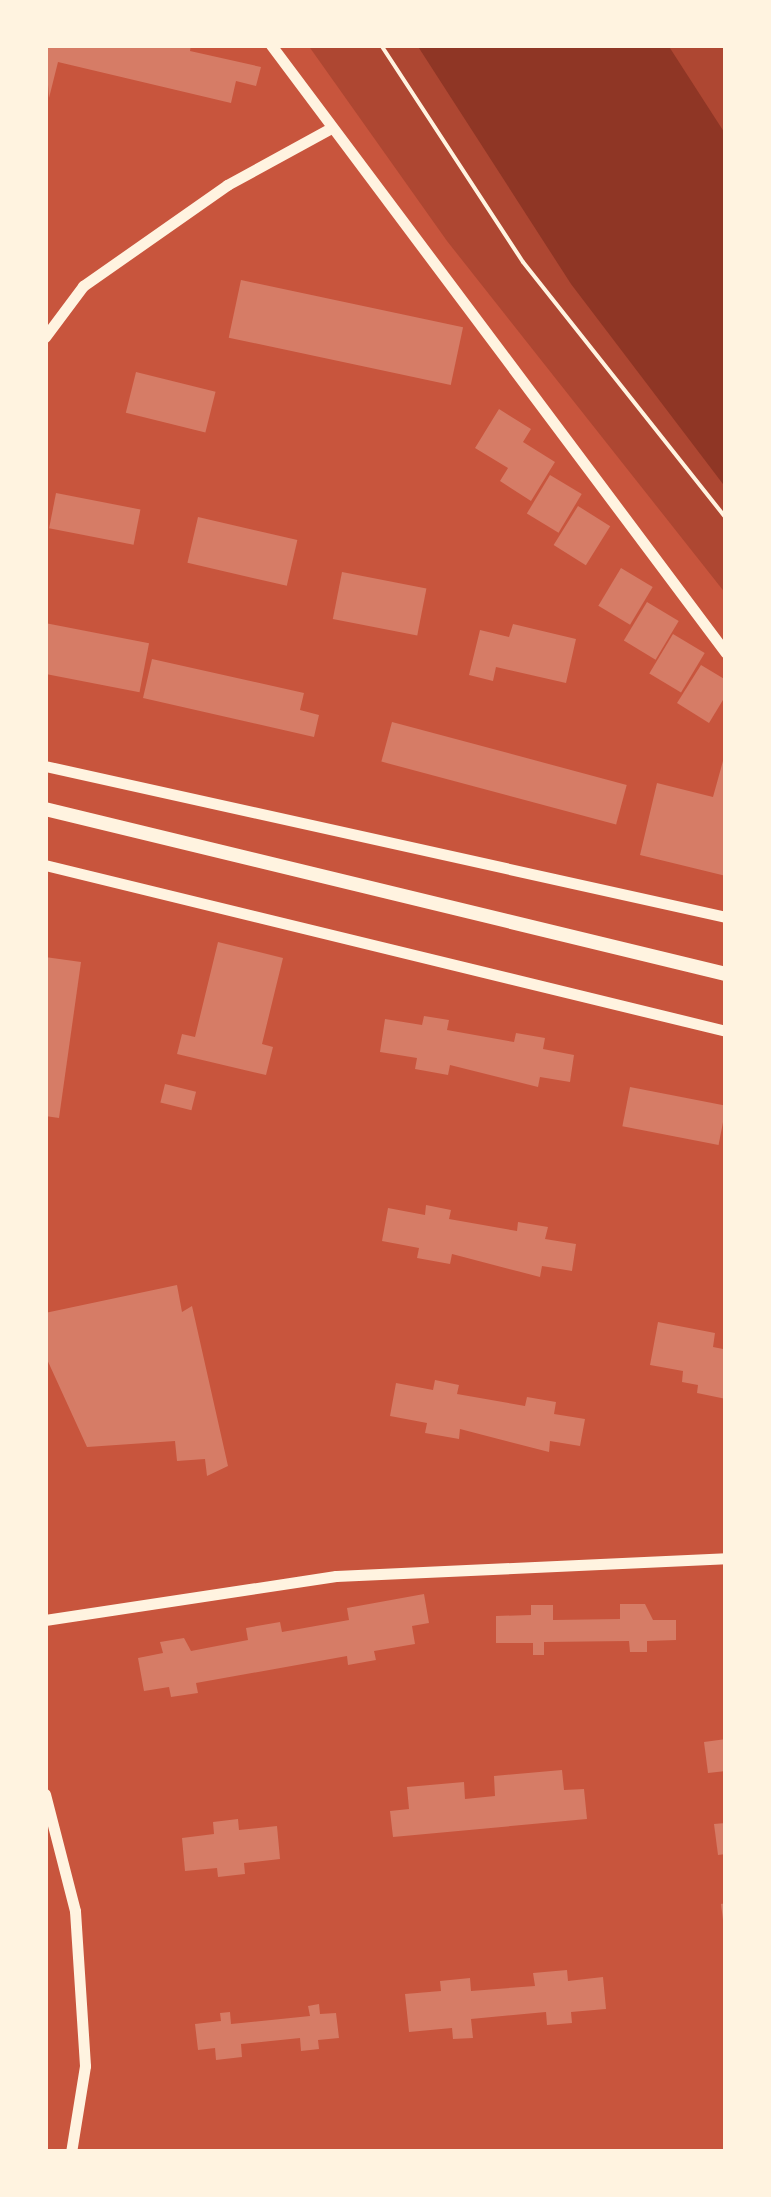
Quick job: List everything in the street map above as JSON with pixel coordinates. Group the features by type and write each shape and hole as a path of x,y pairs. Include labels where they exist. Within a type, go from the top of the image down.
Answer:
{"main road":[{"path":"45,809 389,888 726,974"}],"street":[{"path":"271,45 726,653"},
{"path":"45,337 83,286 227,185 331,128"},
{"path":"45,766 726,917"},
{"path":"45,865 726,1031"},
{"path":"45,1620 336,1576 726,1558"},
{"path":"45,1794 75,1911 85,2066 70,2152"}],"path":[{"path":"382,45 523,262 726,518"}],"shaded area":[{"path":"308,45 726,45 726,594 447,241"},
{"path":"417,45 668,45 726,135 726,488 571,284"}],"building":[{"path":"45,45 191,45 190,51 261,67 256,86 236,81 231,103 58,62 49,98"},
{"path":"241,280 463,327 451,385 229,338"},
{"path":"136,372 216,392 205,433 126,413"},
{"path":"499,409 531,429 523,442 555,462 531,501 500,481 508,468 475,448"},
{"path":"550,475 582,494 559,533 527,514"},
{"path":"56,493 140,509 134,545 49,528"},
{"path":"578,506 610,526 586,565 554,545"},
{"path":"198,517 297,540 287,586 187,563"},
{"path":"621,568 653,587 630,625 598,606"},
{"path":"342,572 426,588 417,636 333,619"},
{"path":"647,602 679,621 656,660 624,641"},
{"path":"45,623 149,643 140,692 45,674"},
{"path":"513,624 576,639 566,683 496,667 493,681 469,675 480,630 509,637"},
{"path":"673,634 705,653 681,692 649,673"},
{"path":"152,659 304,693 300,710 319,715 314,737 143,698"},
{"path":"701,665 726,680 726,695 709,723 677,703"},
{"path":"392,722 627,785 616,824 381,762"},
{"path":"726,750 726,876 640,855 657,783 713,797"},
{"path":"218,942 283,958 262,1044 273,1047 266,1075 177,1054 182,1034 195,1037"},
{"path":"45,957 81,962 59,1118 45,1116"},
{"path":"424,1016 449,1020 447,1030 514,1042 516,1033 545,1038 543,1049 574,1055 570,1082 540,1077 538,1087 450,1065 448,1075 415,1069 417,1058 380,1052 385,1019 422,1025"},
{"path":"165,1084 196,1092 191,1110 160,1102"},
{"path":"630,1087 726,1106 719,1145 622,1126"},
{"path":"426,1205 451,1210 449,1219 517,1231 518,1222 548,1227 545,1239 576,1244 572,1271 542,1266 540,1277 452,1254 450,1264 417,1258 419,1248 382,1241 388,1208 425,1215"},
{"path":"177,1285 182,1312 192,1306 228,1466 207,1476 205,1459 177,1461 175,1441 87,1447 45,1355 45,1313"},
{"path":"658,1322 715,1333 713,1347 723,1349 726,1358 726,1399 697,1393 698,1385 682,1382 683,1371 650,1365"},
{"path":"435,1380 459,1385 457,1394 525,1406 527,1397 556,1402 554,1414 585,1419 580,1446 550,1441 549,1452 460,1429 459,1439 425,1433 427,1423 390,1416 396,1383 433,1390"},
{"path":"424,1594 429,1623 412,1626 415,1644 374,1651 376,1660 348,1665 347,1656 196,1683 198,1693 171,1697 169,1687 144,1691 138,1658 163,1653 160,1642 184,1638 191,1651 248,1640 246,1628 280,1622 282,1632 349,1620 347,1608"},
{"path":"620,1604 645,1604 653,1620 676,1620 676,1640 647,1641 647,1652 630,1652 629,1641 544,1642 544,1655 533,1655 533,1643 496,1643 496,1616 531,1615 531,1605 553,1605 553,1620 620,1619"},
{"path":"726,1739 726,1771 708,1773 704,1742"},
{"path":"562,1770 564,1790 584,1789 587,1819 393,1837 390,1811 409,1809 407,1787 464,1782 465,1799 495,1796 494,1776"},
{"path":"238,1819 239,1830 277,1826 280,1859 244,1863 245,1874 218,1877 217,1868 185,1871 182,1838 214,1834 213,1822"},
{"path":"726,1823 726,1854 718,1855 714,1824"},
{"path":"726,1903 726,1927 724,1928 721,1904"},
{"path":"567,1970 568,1981 603,1977 606,2009 571,2012 572,2023 547,2025 546,2012 471,2019 473,2038 453,2039 452,2028 409,2032 405,1994 441,1991 440,1981 470,1978 471,1991 535,1986 533,1973"},
{"path":"319,2004 320,2014 336,2013 339,2038 318,2040 319,2049 301,2051 300,2038 241,2044 242,2057 216,2060 215,2048 198,2050 195,2024 221,2021 220,2013 230,2012 231,2024 310,2016 308,2006"}]}
